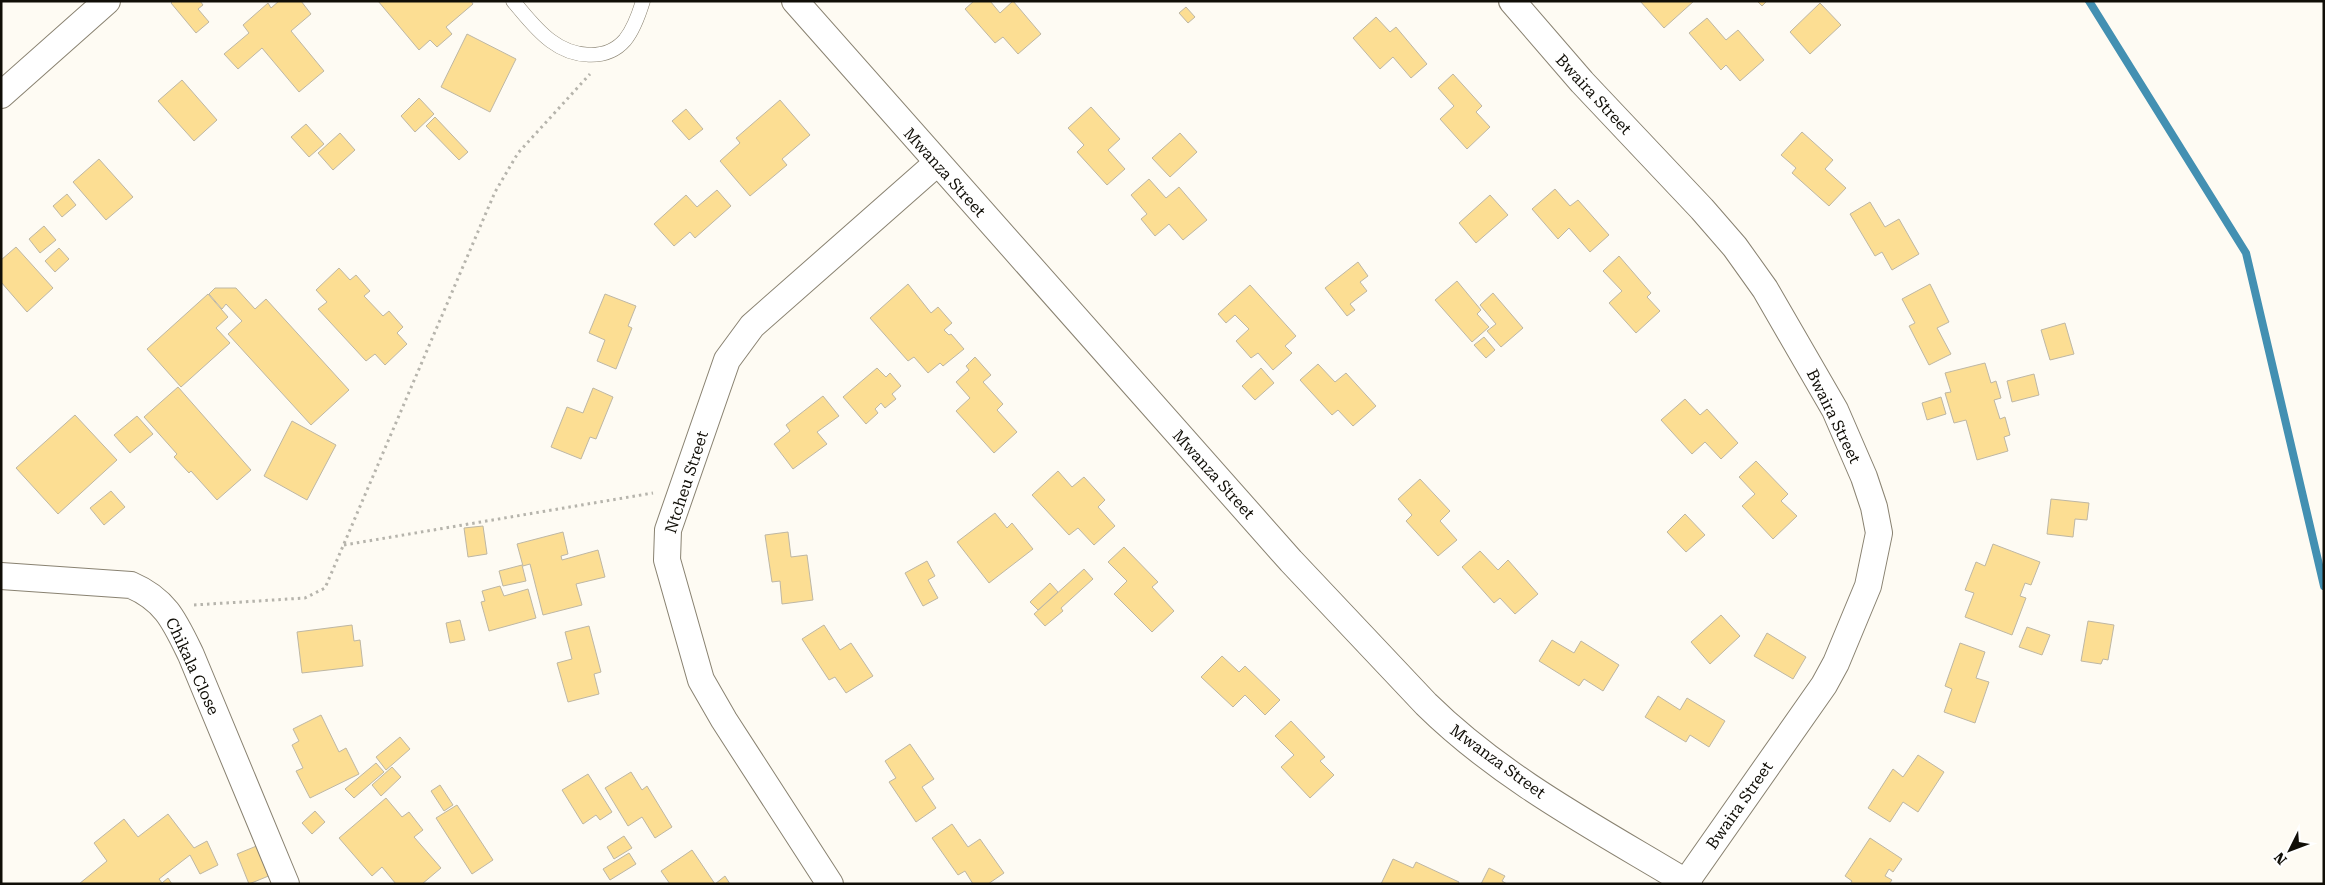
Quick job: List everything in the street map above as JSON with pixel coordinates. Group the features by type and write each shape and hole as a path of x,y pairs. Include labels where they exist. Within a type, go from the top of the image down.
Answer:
{"street":[{"path":"1,95 107,1"},
{"name":"Mwanza Street","path":"795,1 1291,561 1446,723 1528,786 1687,883"},
{"name":"Bwaira Street","path":"1512,1 1582,82 1702,209 1735,247 1766,289 1835,410 1864,477 1874,507 1879,533 1868,586 1836,663 1824,685 1687,883"},
{"name":"Ntcheu Street","path":"830,884 724,720 701,680 667,560 668,530 728,360 747,331 936,162"},
{"name":"Chikala Close","path":"1,576 132,584 149,592 164,608 178,627 191,655 286,884"}],"lane":[{"path":"513,1 533,25 552,42 573,52 594,56 612,50 625,40 635,23 643,1"}],"path":[{"path":"164,608 305,598 325,588 496,192 518,153 612,50"},
{"path":"343,545 683,488"}],"building":[{"path":"173,1 200,1 203,5 198,9 209,22 196,33 171,3"},
{"path":"279,1 301,1 311,14 291,31 324,71 299,92 262,48 238,69 224,54 249,33 243,25 268,3 271,8"},
{"path":"378,1 471,1 473,4 446,27 452,34 437,47 430,40 419,50"},
{"path":"974,1 990,1 1000,13 1013,1 1041,34 1018,54 1003,37 995,43 965,9"},
{"path":"1640,1 1694,1 1664,28"},
{"path":"1757,1 1767,1 1762,6"},
{"path":"1820,3 1841,25 1810,54 1790,32"},
{"path":"1186,7 1195,17 1188,23 1179,13"},
{"path":"1376,17 1390,32 1396,27 1427,64 1411,78 1393,57 1380,69 1353,38"},
{"path":"1707,18 1726,40 1738,30 1764,60 1740,81 1726,65 1721,70 1689,33"},
{"path":"467,34 516,59 490,112 441,87"},
{"path":"1453,74 1482,106 1476,112 1490,127 1467,149 1440,119 1454,106 1438,88"},
{"path":"182,80 217,120 194,141 158,101"},
{"path":"419,98 434,114 415,132 401,116"},
{"path":"780,100 810,135 782,159 787,165 750,196 720,161 740,143 736,138"},
{"path":"1091,107 1120,139 1108,150 1125,169 1107,185 1077,152 1084,145 1068,128"},
{"path":"686,109 703,129 689,140 672,121"},
{"path":"435,117 468,152 459,160 426,126"},
{"path":"306,124 324,144 309,157 291,137"},
{"path":"1802,132 1833,160 1825,169 1846,188 1829,206 1792,173 1796,168 1781,155"},
{"path":"340,133 355,150 333,170 318,153"},
{"path":"1180,133 1197,152 1170,177 1152,158"},
{"path":"99,159 133,197 106,220 73,182"},
{"path":"1149,179 1166,198 1179,187 1207,220 1183,240 1169,224 1155,236 1141,219 1147,214 1131,195"},
{"path":"1555,189 1570,206 1578,200 1609,235 1590,252 1569,228 1558,239 1532,209"},
{"path":"717,190 731,206 695,238 690,232 674,246 654,224 686,195 697,207"},
{"path":"67,194 76,205 62,217 53,206"},
{"path":"1490,195 1508,215 1476,243 1459,223"},
{"path":"1870,202 1885,227 1899,219 1919,254 1892,270 1882,252 1875,256 1850,214"},
{"path":"44,226 56,240 40,253 29,239"},
{"path":"16,247 53,288 27,312 1,282 1,260"},
{"path":"59,248 69,259 55,272 45,261"},
{"path":"1619,256 1651,293 1647,297 1660,311 1636,333 1609,303 1622,291 1603,271"},
{"path":"1358,262 1368,276 1360,282 1367,291 1350,304 1355,310 1347,316 1325,288"},
{"path":"339,268 350,280 356,275 370,291 364,296 383,316 389,311 403,327 397,333 407,344 385,365 375,354 366,361 318,309 327,302 316,290"},
{"path":"1457,281 1481,310 1477,314 1489,327 1472,342 1435,300"},
{"path":"908,284 931,313 938,307 952,323 944,330 949,335 951,334 964,349 943,366 940,363 928,373 914,357 908,361 870,318"},
{"path":"1930,284 1949,322 1937,328 1951,354 1929,365 1909,326 1915,323 1902,299"},
{"path":"1250,285 1296,336 1285,346 1292,353 1273,370 1258,353 1251,358 1236,341 1249,329 1235,315 1226,323 1218,314"},
{"path":"215,288 236,288 255,309 266,299 349,390 311,425 228,334 242,321 226,304 222,309 209,294"},
{"path":"1493,293 1523,328 1501,347 1487,331 1496,324 1480,305"},
{"path":"208,294 228,317 216,328 230,343 181,387 147,349"},
{"path":"605,294 636,306 628,326 632,328 616,369 597,361 605,340 589,333"},
{"path":"2065,323 2074,354 2050,360 2041,330"},
{"path":"1484,337 1495,350 1486,358 1474,345"},
{"path":"975,357 991,375 983,382 1003,404 997,410 1017,432 994,453 956,411 970,398 956,382 969,370 966,366"},
{"path":"1985,363 1991,383 1996,381 2001,398 1994,400 2000,419 2005,417 2010,435 2004,437 2008,451 1977,460 1966,420 1954,423 1945,393 1951,392 1945,373"},
{"path":"1318,364 1335,382 1346,373 1376,406 1353,426 1338,410 1332,415 1300,380"},
{"path":"877,368 886,377 890,373 901,386 892,394 896,399 885,408 881,403 875,409 878,413 866,424 843,397"},
{"path":"1261,368 1274,383 1255,400 1242,386"},
{"path":"2034,374 2039,395 2012,402 2007,381"},
{"path":"178,387 251,470 217,500 191,471 189,473 174,457 177,454 144,417"},
{"path":"593,388 613,397 596,439 590,437 581,459 551,447 567,407 583,413"},
{"path":"823,396 839,416 817,432 827,444 793,469 774,444 790,431 786,425"},
{"path":"1941,397 1946,414 1927,420 1922,403"},
{"path":"1685,399 1700,415 1707,409 1738,443 1721,459 1705,442 1692,454 1661,420"},
{"path":"75,415 117,460 58,514 16,468"},
{"path":"137,416 153,434 130,453 114,435"},
{"path":"292,421 336,445 307,500 264,476"},
{"path":"1756,461 1788,494 1781,501 1797,516 1773,539 1742,506 1755,494 1739,477"},
{"path":"1058,471 1072,487 1084,477 1105,500 1098,507 1115,526 1094,545 1078,528 1069,535 1032,495"},
{"path":"1420,479 1450,511 1440,521 1457,540 1438,556 1406,521 1412,515 1398,499"},
{"path":"111,491 125,507 104,525 90,508"},
{"path":"2051,499 2089,503 2087,520 2075,519 2073,537 2047,534"},
{"path":"995,513 1007,528 1012,523 1033,549 989,583 957,542"},
{"path":"1685,514 1705,535 1686,552 1667,532"},
{"path":"483,526 487,554 468,557 464,528"},
{"path":"563,532 568,554 561,556 562,560 598,550 605,577 576,584 582,605 543,615 530,564 523,566 517,544"},
{"path":"788,532 791,557 807,555 813,600 782,604 780,581 772,582 765,535"},
{"path":"1993,544 2040,562 2031,585 2025,583 2020,596 2026,598 2012,635 1965,617 1974,593 1965,590 1976,562 1985,566"},
{"path":"1124,547 1158,582 1152,587 1174,611 1152,632 1114,594 1127,581 1108,562"},
{"path":"1480,551 1498,570 1508,560 1538,594 1515,614 1500,598 1494,603 1462,567"},
{"path":"927,561 935,576 928,580 938,598 923,606 905,573"},
{"path":"522,565 526,581 503,586 499,571"},
{"path":"1084,569 1093,579 1061,608 1063,611 1045,626 1034,614"},
{"path":"1050,583 1058,592 1038,610 1030,602"},
{"path":"500,586 504,596 528,589 536,618 489,631 481,602 485,601 482,591"},
{"path":"1721,615 1740,636 1710,664 1691,642"},
{"path":"460,620 465,640 450,643 446,623"},
{"path":"2088,621 2114,625 2108,660 2103,659 2101,664 2081,661"},
{"path":"352,625 354,641 360,640 363,666 302,673 297,632"},
{"path":"824,625 840,650 851,643 873,676 846,693 835,677 829,680 802,639"},
{"path":"589,626 601,672 594,674 599,694 568,702 557,663 572,659 565,632"},
{"path":"2027,627 2050,635 2042,655 2019,647"},
{"path":"1767,633 1806,657 1793,679 1754,656"},
{"path":"1552,640 1574,653 1581,641 1619,665 1603,691 1584,679 1579,686 1539,661"},
{"path":"1960,643 1985,652 1976,678 1989,682 1975,723 1944,712 1952,689 1945,686"},
{"path":"1222,656 1239,672 1245,666 1280,700 1265,715 1245,695 1233,707 1201,677"},
{"path":"1658,696 1680,710 1687,698 1725,721 1709,747 1690,735 1686,742 1645,717"},
{"path":"321,715 339,752 346,748 359,774 310,798 296,771 303,768 292,745 299,741 293,729"},
{"path":"1291,721 1325,757 1320,761 1334,775 1310,798 1281,767 1294,755 1275,736"},
{"path":"400,737 410,749 386,770 376,757"},
{"path":"910,744 934,779 922,787 936,808 916,822 889,782 896,778 885,761"},
{"path":"1918,755 1944,772 1918,812 1903,802 1890,822 1868,808 1893,769 1903,777"},
{"path":"376,763 384,772 354,798 345,789"},
{"path":"392,767 401,777 381,796 372,785"},
{"path":"631,772 642,790 647,786 672,827 655,838 642,817 628,826 605,788"},
{"path":"588,774 612,812 600,820 596,815 583,824 562,790"},
{"path":"440,785 453,805 444,811 431,791"},
{"path":"386,798 402,817 409,812 423,830 414,837 441,868 422,884 396,884 382,867 372,876 339,838"},
{"path":"457,805 493,860 472,874 436,818"},
{"path":"315,811 325,822 312,834 302,823"},
{"path":"168,814 194,848 207,841 218,865 200,874 190,855 159,879 162,883 168,878 172,884 79,884 107,861 94,843 124,819 138,837"},
{"path":"952,824 968,847 980,839 1004,873 988,884 973,884 965,871 958,875 932,838"},
{"path":"624,836 632,848 614,859 607,847"},
{"path":"1870,838 1902,859 1893,872 1889,869 1885,876 1892,880 1889,884 1850,884 1852,881 1845,876"},
{"path":"259,845 271,875 249,884 237,854"},
{"path":"692,850 715,884 670,884 661,871"},
{"path":"629,853 636,864 610,880 603,869"},
{"path":"1393,859 1413,868 1416,862 1459,882 1458,884 1381,884"},
{"path":"1489,868 1505,876 1502,881 1507,884 1481,884"},
{"path":"725,876 730,884 715,884"}],"waterway":[{"path":"2089,1 2246,253 2324,586"}]}
